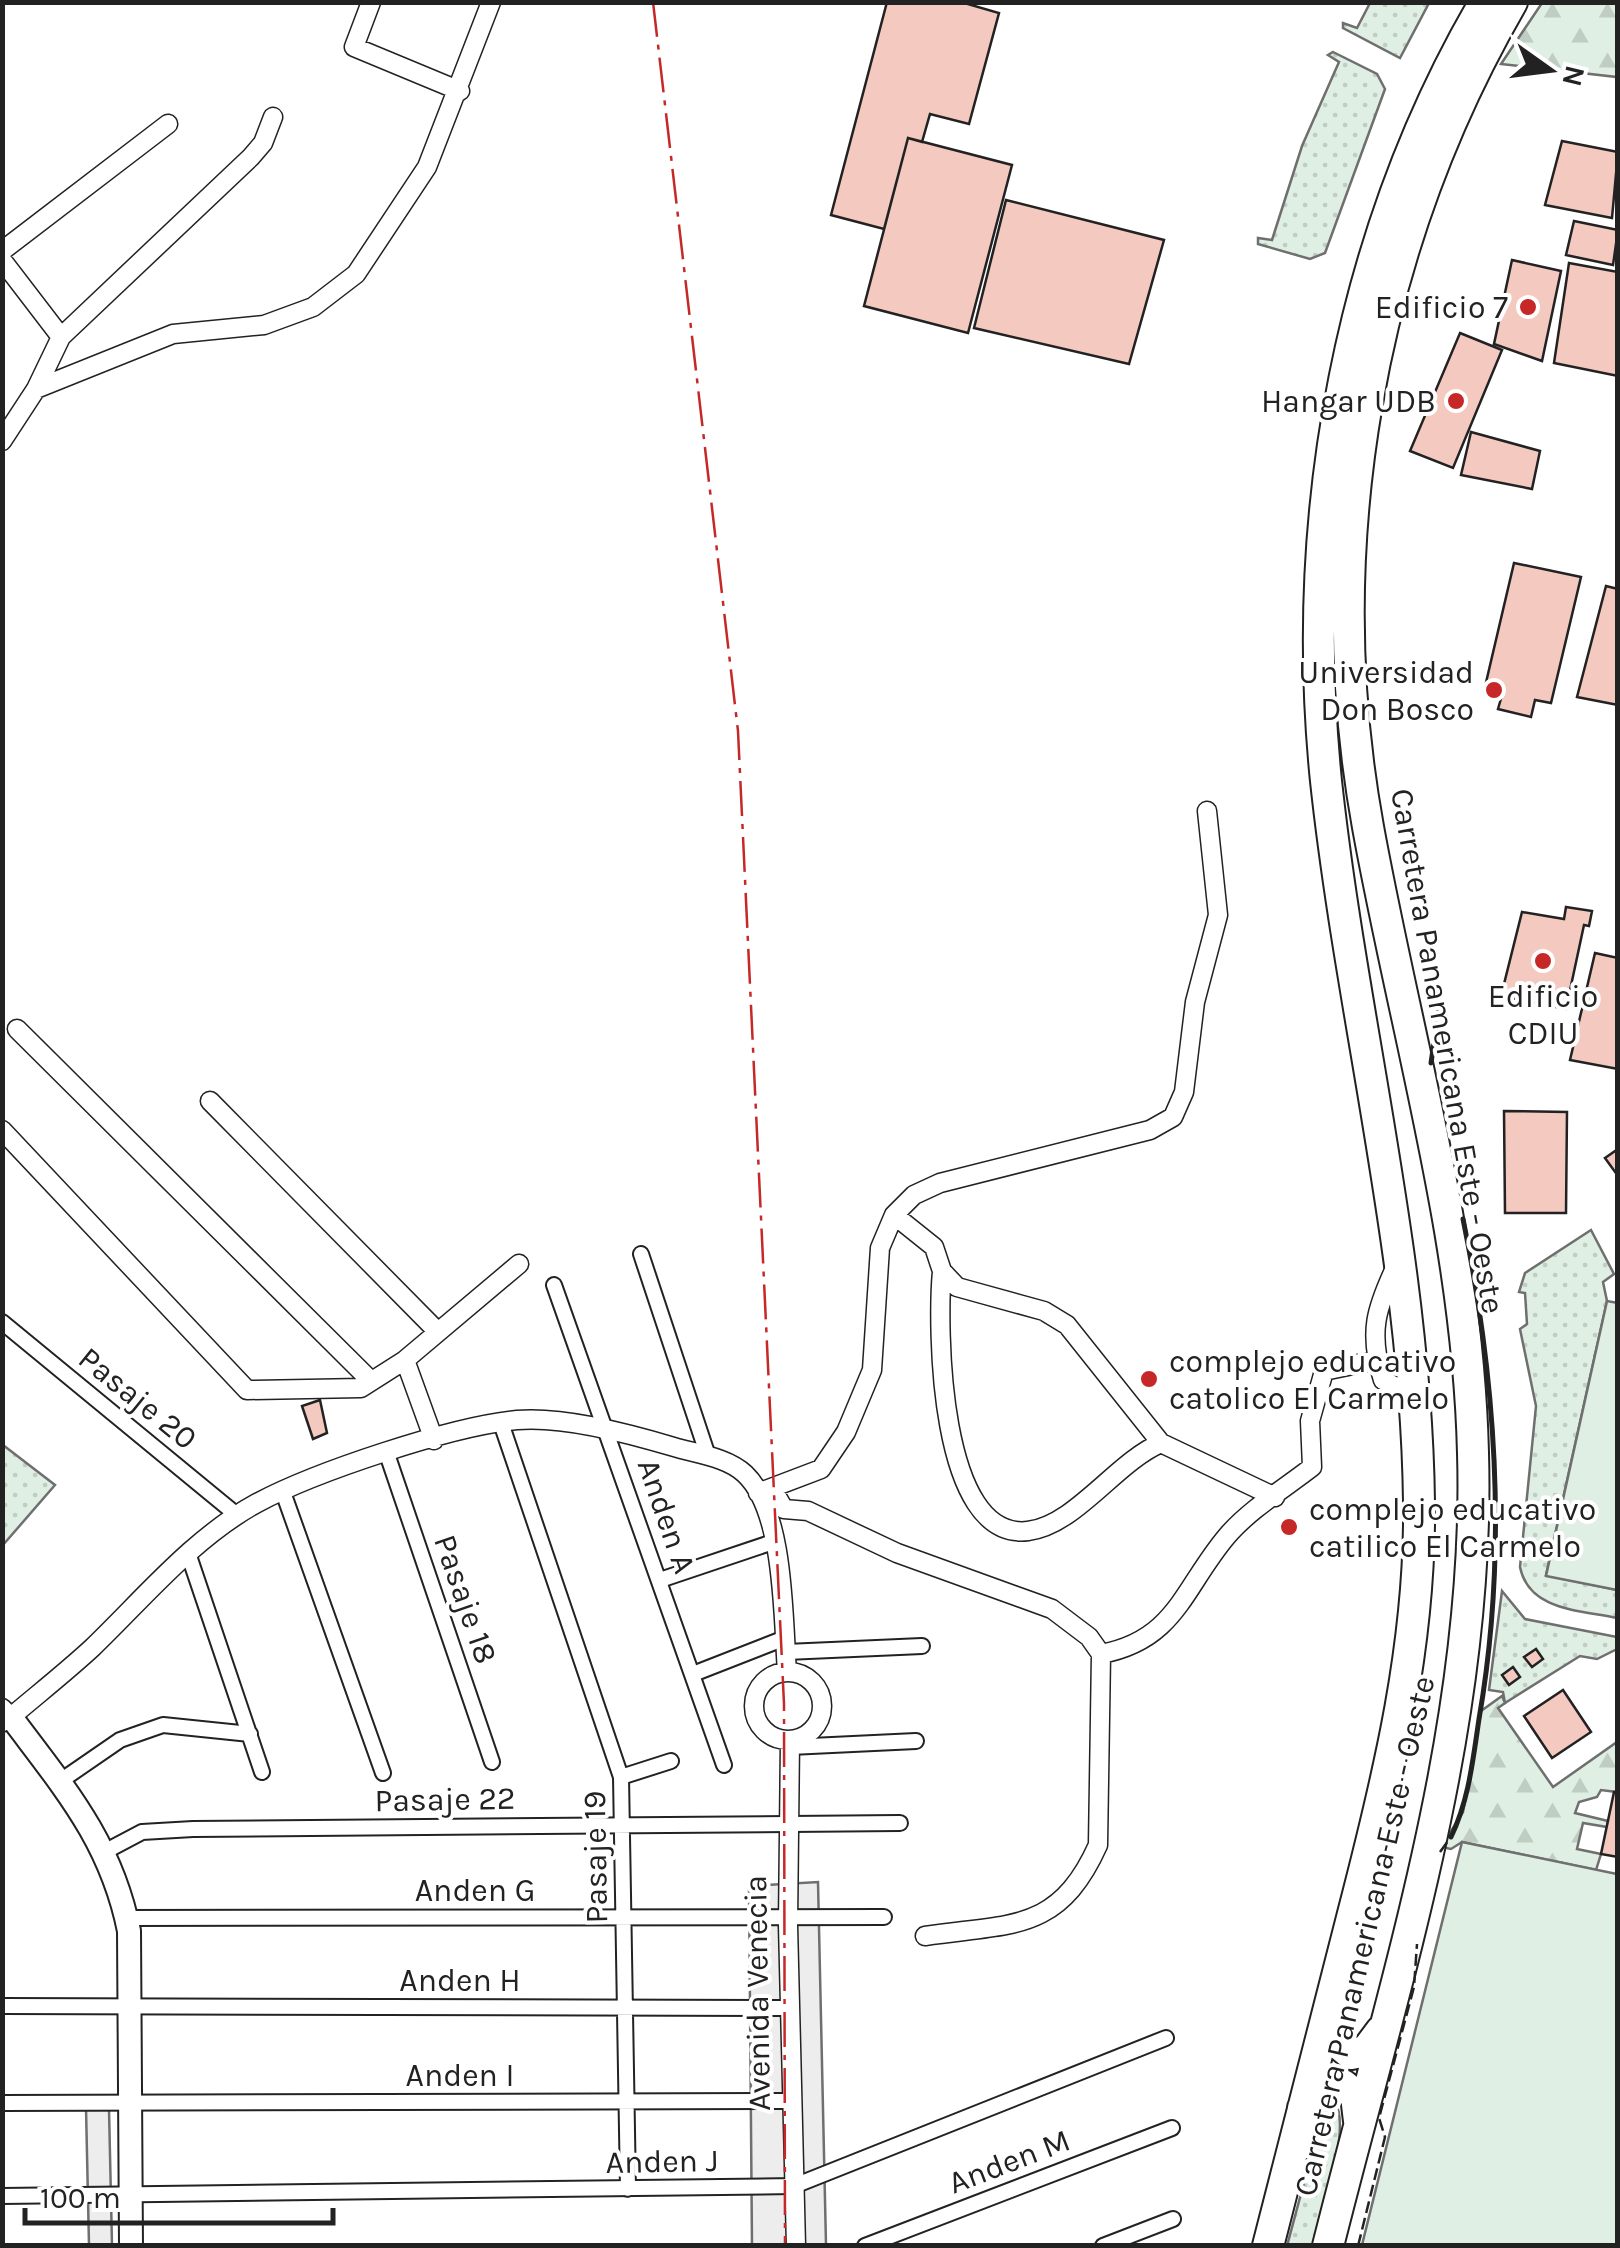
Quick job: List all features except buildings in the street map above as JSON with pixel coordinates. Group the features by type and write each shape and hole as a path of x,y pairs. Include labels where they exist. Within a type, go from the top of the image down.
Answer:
{"highway":[{"name":"Carretera Panamericana Este - Oeste","path":"1268,2246 1404,1706 1412,1643 1419,1496 1399,1259 1326,780 1318,635 1325,508 1348,360 1375,255 1425,116 1485,2"},
{"name":"Carretera Panamericana Este - Oeste","path":"1328,2246 1455,1727 1473,1552 1474,1450 1446,1206 1367,823 1350,658 1351,537 1362,425 1391,291 1442,138 1512,2"},
{"path":"1327,2023 1339,2044 1351,2054 1366,2052 1381,2031"},
{"path":"1303,2108 1327,2088 1343,2085 1356,2096 1359,2121"}],"street":[{"path":"370,2 354,48 460,91"},
{"path":"36,389 173,334 264,325 313,307 356,274 427,166 460,91 491,2"},
{"path":"2,441 36,389 61,337 251,157 263,142 273,118"},
{"path":"2,251 168,124"},
{"path":"2,260 61,337"},
{"path":"766,1492 821,1469 859,1406 872,1370 880,1248 894,1215 914,1195 940,1183 1150,1130 1172,1117 1184,1092 1194,1002 1218,915 1207,811"},
{"path":"17,1029 371,1381"},
{"path":"210,1101 438,1332"},
{"path":"2,1130 247,1390 361,1388 406,1360 519,1264"},
{"path":"894,1215 934,1247 942,1271 937,1325 948,1418 970,1496 986,1513 1014,1530 1029,1531 1053,1522 1134,1454 1161,1443"},
{"path":"641,1254 708,1456"},
{"path":"1399,1259 1376,1308 1377,1360 1384,1380 1412,1396"},
{"path":"942,1271 958,1286 1044,1311 1067,1325 1161,1443 1275,1496"},
{"name":"Anden A","path":"554,1286 724,1766"},
{"name":"Pasaje 20","path":"2,1322 238,1516"},
{"path":"406,1360 434,1440"},
{"path":"1101,1654 1131,1648 1161,1629 1229,1534 1312,1468 1310,1422 1324,1371 1377,1360"},
{"path":"131,2246 126,1918 106,1851 59,1782 5,1715 88,1652 188,1553 238,1516 284,1492 388,1454 501,1423 520,1420 608,1432 708,1456 745,1474 784,1509 808,1511 898,1553 1052,1609 1089,1637 1101,1654 1098,1845 1086,1872 1038,1920 925,1936"},
{"name":"Pasaje 19","path":"501,1423 621,1777 628,2189"},
{"name":"Pasaje 18","path":"388,1454 492,1762"},
{"path":"284,1492 383,1773"},
{"path":"766,1492 787,1672"},
{"path":"660,1580 773,1542"},
{"path":"188,1553 262,1772"},
{"path":"692,1674 785,1645 922,1646"},
{"path":"790,1744 812,1731 821,1717 822,1700 810,1679 787,1672 771,1676 759,1688 754,1712 767,1733 790,1744 916,1741"},
{"path":"59,1782 120,1740 163,1725 250,1734"},
{"name":"Avenida Venecia","path":"790,1744 790,2101 796,2246"},
{"path":"621,1777 671,1761"},
{"name":"Pasaje 22","path":"106,1851 142,1832 193,1829 900,1824"},
{"name":"Anden G","path":"126,1918 884,1917"},
{"name":"Anden H","path":"2,2006 789,2008"},
{"name":"Anden J","path":"2,2196 794,2186 1166,2038"},
{"name":"Anden I","path":"2,2104 790,2101"},
{"name":"Anden M","path":"864,2246 1172,2128"},
{"path":"1102,2246 1173,2218"}],"green space":[{"path":"1370,3 1429,3 1400,58 1343,28 1343,23 1357,28"},
{"path":"1542,3 1617,3 1617,77 1501,64"},
{"path":"1333,52 1377,74 1385,89 1325,253 1310,259 1258,244 1258,238 1272,240 1302,146 1339,62 1328,55"},
{"path":"1591,1230 1614,1274 1603,1282 1607,1301 1546,1575 1617,1590 1617,1618 1572,1610 1545,1600 1525,1581 1520,1567 1536,1406 1520,1329 1527,1324 1525,1293 1519,1292 1525,1273"},
{"path":"1607,1301 1618,1303 1617,1590 1546,1576"},
{"path":"3,1445 55,1485 3,1545"},
{"path":"1502,1591 1525,1619 1617,1637 1617,1649 1597,1659 1580,1656 1505,1703 1503,1692 1489,1690"},
{"path":"1502,1696 1505,1703 1498,1708 1553,1787 1617,1742 1617,1792 1601,1790 1597,1797 1579,1802 1575,1813 1608,1821 1607,1827 1583,1823 1577,1849 1601,1854 1596,1870 1462,1842 1451,1849 1441,1847 1463,1812 1481,1711"},
{"path":"1462,1842 1617,1874 1617,2245 1362,2245"},
{"path":"1334,2102 1339,2113 1338,2149 1314,2245 1287,2246 1320,2123"}],"shaded area":[{"path":"818,1882 826,2245 752,2245 749,1886"},
{"path":"86,2108 109,2109 112,2245 89,2245"}],"fence":[{"path":"1440,1852 1451,1837"},
{"path":"1358,2246 1385,2137 1379,2118 1414,1987 1417,1944"}],"wall":[{"path":"1431,1063 1440,1002"},
{"path":"1451,1837 1466,1794 1475,1749 1494,1594 1496,1531 1491,1406 1463,1219"}],"power":[{"path":"653,2 738,731 784,1704 785,2246"}],"place":[{"name":"Edificio 7","path":"1528,307"},
{"name":"Hangar UDB","path":"1456,401"},
{"name":"Universidad Don Bosco","path":"1494,690"},
{"name":"Edificio CDIU","path":"1543,961"},
{"name":"complejo educativo catolico El Carmelo","path":"1149,1379"},
{"name":"complejo educativo catilico El Carmelo","path":"1289,1527"}]}
